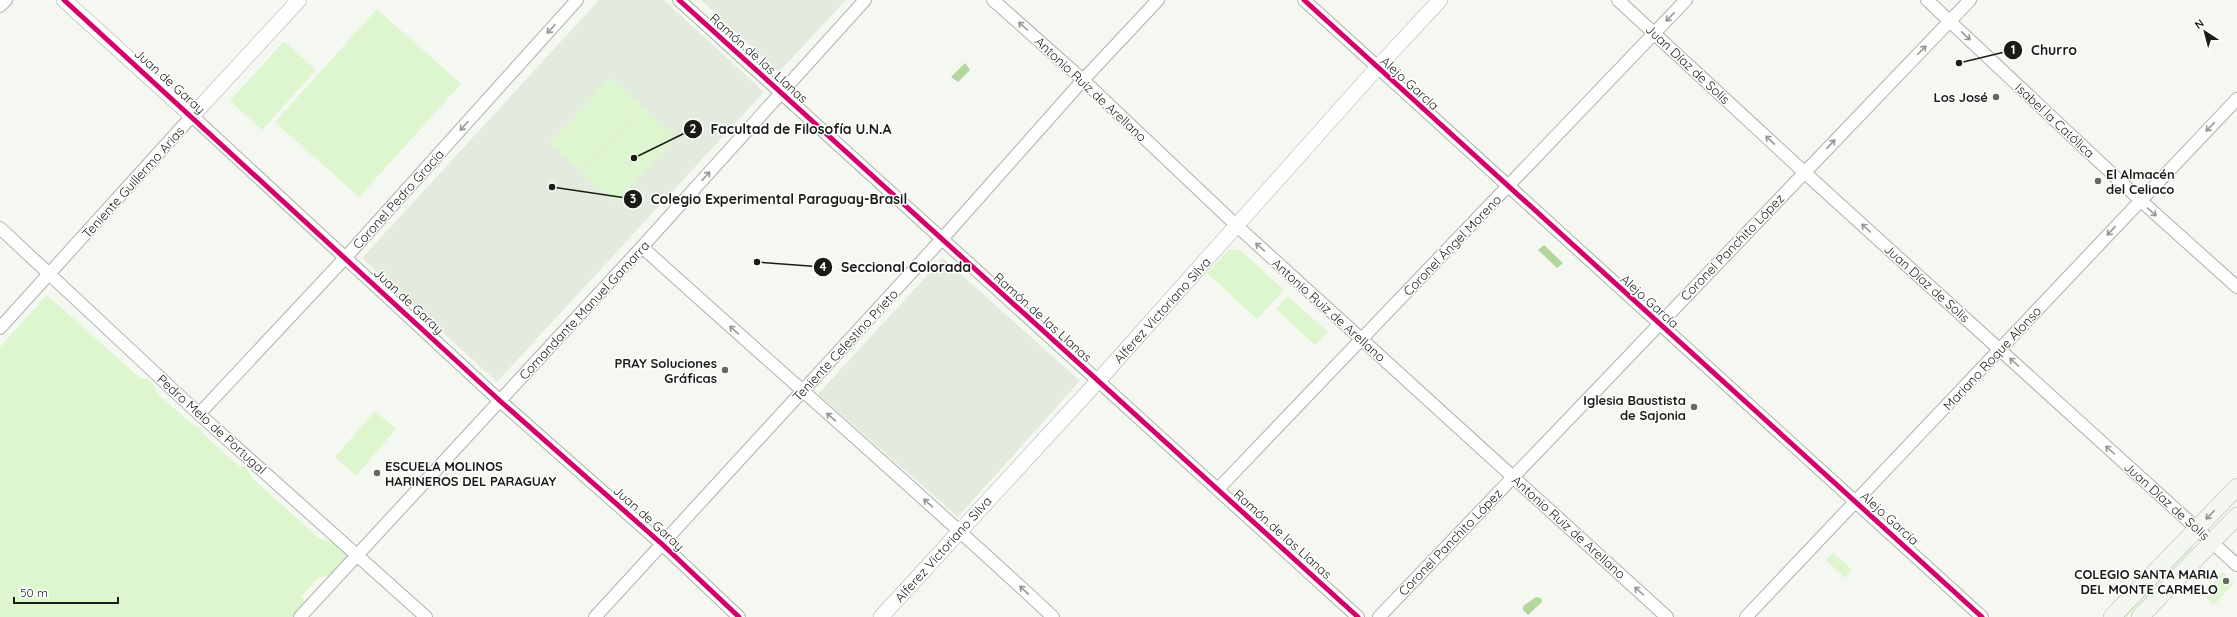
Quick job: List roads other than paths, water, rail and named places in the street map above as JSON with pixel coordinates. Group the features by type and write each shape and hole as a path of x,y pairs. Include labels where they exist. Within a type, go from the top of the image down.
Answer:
{"main road":[{"path":"2112,617 2237,487"},
{"path":"2140,617 2237,516"}],"street":[{"path":"0,6 6,0"},
{"name":"Juan de Garay","path":"64,0 346,257 500,400 663,545 739,617"},
{"name":"Teniente Guillermo Arias","path":"0,328 299,0"},
{"name":"Coronel Pedro Gracia","path":"199,414 346,257 578,0"},
{"name":"Ramón de las Llanas","path":"679,0 1358,617"},
{"name":"Comandante Manuel Gamarra","path":"300,617 642,247 780,92 865,0"},
{"name":"Antonio Ruiz de Arellano","path":"993,0 1083,80 1237,226 1667,617"},
{"name":"Teniente Celestino Prieto","path":"595,617 663,545 942,239 1083,80 1158,0"},
{"name":"Alejo García","path":"1304,0 1982,617"},
{"name":"Alferez Victoriano Silva","path":"881,617 959,530 1098,381 1377,68 1440,0"},
{"name":"Juan Díaz de Solis","path":"1618,0 1804,172 2237,565"},
{"name":"Coronel Ángel Moreno","path":"1218,489 1686,0"},
{"name":"Isabel la Católica","path":"1927,0 2140,200 2237,287"},
{"name":"Coronel Panchito López","path":"1379,617 1970,0"},
{"name":"Mariano Roque Alonso","path":"1746,617 2237,98"},
{"name":"Pedro Melo de Portugal","path":"0,228 199,414 426,617"},
{"path":"642,247 802,392 959,530 1053,617"}],"place":[{"name":"Churro","path":"1959,63"},
{"name":"Los José","path":"1996,97"},
{"name":"Facultad de Filosofía U.N.A","path":"634,158"},
{"name":"El Almacén del Celiaco","path":"2098,181"},
{"name":"Colegio Experimental Paraguay-Brasil","path":"552,187"},
{"name":"Seccional Colorada","path":"757,262"},
{"name":"PRAY Soluciones Gráficas","path":"725,370"},
{"name":"Iglesia Baustista de Sajonia","path":"1694,407"},
{"name":"ESCUELA MOLINOS HARINEROS DEL PARAGUAY","path":"377,473"},
{"name":"COLEGIO SANTA MARIA DEL MONTE CARMELO","path":"2226,581"}]}
